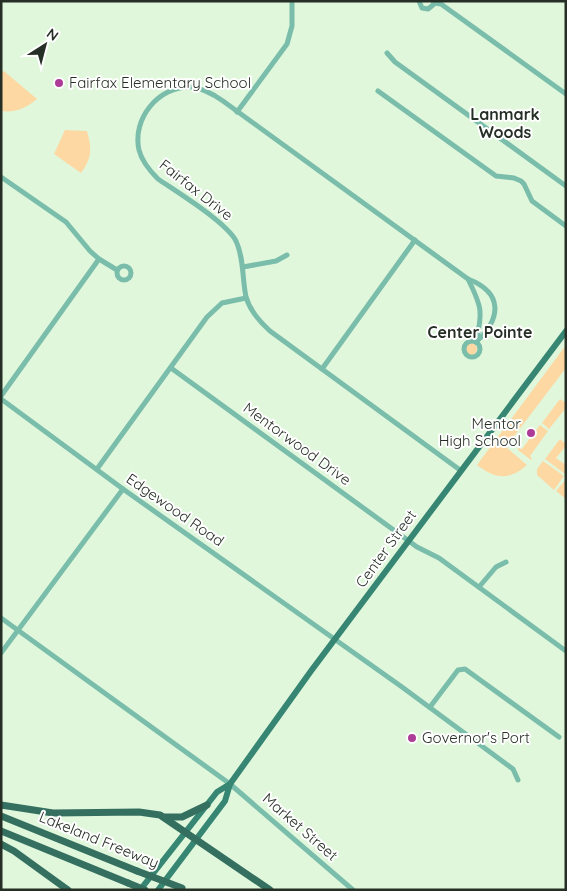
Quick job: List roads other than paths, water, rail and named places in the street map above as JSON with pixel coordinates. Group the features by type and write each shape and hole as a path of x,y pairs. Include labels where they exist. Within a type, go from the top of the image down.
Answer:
{"highway":[{"path":"1,805 53,813 139,812 156,814 198,839 270,890"},
{"path":"163,817 182,817 206,805"},
{"name":"Lakeland Freeway","path":"1,816 184,889"},
{"name":"Lakeland Freeway","path":"1,831 145,890"},
{"path":"1,844 14,851 68,890"}],"main road":[{"name":"Center Street","path":"158,890 225,801 230,784 408,540 566,330"},
{"name":"Center Street","path":"140,890 217,792 230,784"}],"street":[{"path":"237,112 287,44 292,26 292,1"},
{"path":"418,1 425,9 431,8 434,2 442,4 566,94"},
{"path":"387,53 395,62 566,186"},
{"name":"Fairfax Drive","path":"460,470 270,331 257,318 246,298 236,241 230,232 151,173 142,158 138,136 140,123 148,108 162,95 176,89 191,87 214,95 490,294 494,306 494,320 476,342 481,313 478,300 468,279"},
{"path":"378,91 496,176 514,178 521,181 532,201 566,226"},
{"path":"1,177 66,222 90,251 117,270"},
{"path":"322,369 415,240"},
{"path":"242,267 276,261 286,255"},
{"path":"1,396 100,259"},
{"path":"98,469 208,317 222,303 246,298"},
{"name":"Mentorwood Drive","path":"171,368 423,551 439,558 566,651"},
{"name":"Edgewood Road","path":"1,399 430,708 513,770 518,780"},
{"path":"1,653 124,489"},
{"path":"479,587 494,569 506,562"},
{"name":"Market Street","path":"1,618 230,784 353,890"},
{"path":"430,708 458,670 465,668 559,737"}],"place":[{"name":"Fairfax Elementary School","path":"59,83"},
{"name":"Mentor High School","path":"531,433"},
{"name":"Governor's Port","path":"412,738"}],"district":[{"name":"Lanmark Woods","path":"505,123"},
{"name":"Center Pointe","path":"480,332"}]}
